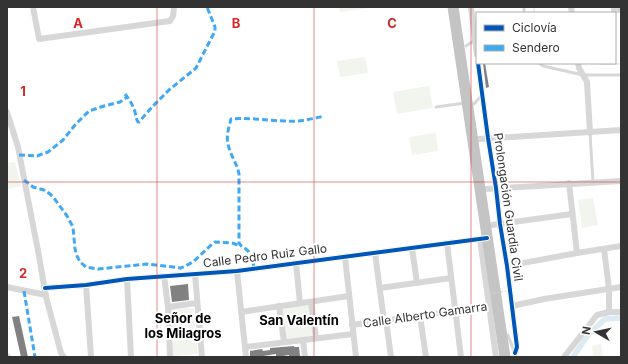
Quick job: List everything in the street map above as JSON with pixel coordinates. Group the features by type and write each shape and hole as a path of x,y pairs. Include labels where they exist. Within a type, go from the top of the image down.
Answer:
{"highway":[{"path":"453,7 471,103 484,138 496,225 505,335"},
{"path":"460,7 470,43 471,103 484,238 493,305 512,356"}],"street":[{"path":"33,7 39,39 170,21 173,16 174,7"},
{"path":"471,7 470,43 476,53"},
{"name":"Prolongación Guardia Civil","path":"478,64 482,95 484,138"},
{"path":"578,64 587,82 590,133"},
{"path":"7,112 18,147 45,291 61,353 64,357"},
{"path":"484,138 621,130"},
{"path":"491,188 621,180"},
{"path":"569,183 577,253"},
{"path":"496,225 572,214"},
{"name":"Prolongación Guardia Civil","path":"496,225 507,266 517,346 512,356"},
{"name":"Calle Pedro Ruiz Gallo","path":"7,287 45,291 127,279 237,271 484,238"},
{"path":"447,243 461,357"},
{"path":"507,266 621,246"},
{"path":"412,248 417,283"},
{"path":"604,249 609,289 609,312"},
{"path":"375,253 391,357"},
{"path":"345,257 356,357"},
{"path":"296,263 300,303"},
{"path":"237,271 246,357"},
{"path":"195,274 202,357"},
{"path":"164,276 168,307 170,357"},
{"path":"380,288 451,278"},
{"path":"127,279 131,357"},
{"path":"86,285 91,357"},
{"path":"512,306 544,299 621,287"},
{"path":"241,312 349,296"},
{"path":"311,302 316,338"},
{"path":"168,307 197,303"},
{"path":"493,305 496,357"},
{"name":"Calle Alberto Gamarra","path":"352,325 493,305"},
{"path":"279,306 284,342"},
{"path":"564,357 598,315 609,312 621,312"},
{"path":"420,316 426,357"},
{"name":"Calle Alberto Gamarra","path":"245,347 353,334"},
{"path":"303,340 305,357"}],"lane":[{"path":"540,64 548,68 583,75 621,75"},
{"path":"436,107 471,103 482,95"},
{"path":"590,133 593,182"},
{"path":"501,357 505,335"}],"path":[{"path":"489,294 506,291"}],"shaded area":[{"path":"339,7 376,7 340,12"},
{"path":"365,57 368,73 340,77 337,61"},
{"path":"429,86 433,108 397,114 393,92"},
{"path":"436,133 438,151 412,155 409,137"},
{"path":"15,162 21,186 7,189 7,163"},
{"path":"593,198 598,225 582,228 578,200"},
{"path":"309,305 313,337 286,340 281,308"},
{"path":"194,308 195,331 170,332 169,309"},
{"path":"197,339 198,354 172,356 171,341"},
{"path":"601,344 603,357 593,357 592,346"}],"building":[{"path":"483,64 485,64 489,87 486,88"},
{"path":"188,284 189,300 172,302 170,286"},
{"path":"19,316 28,357 21,357 12,317"},
{"path":"299,347 300,356 289,357 289,355 276,357 276,354 250,357 250,351 262,349 263,351 270,350 270,348"}],"waterway":[{"path":"534,7 534,12"},
{"path":"602,64 616,64"},
{"path":"616,64 621,64"},
{"path":"573,357 588,335 605,319 621,318"}],"marked path":[{"path":"125,94 132,105 139,122 169,90 196,68 215,31 215,27 207,7"},
{"path":"19,155 37,156 48,152 63,140 89,111 120,102 127,97"},
{"path":"254,269 253,260 250,254 239,243 239,174 227,141 231,119 245,118 296,121 324,116"},
{"path":"24,180 33,187 44,190 50,194 67,216 73,227 77,256 80,262 86,267 98,269 147,264 181,268 193,262 215,242 232,243 241,246"},
{"path":"24,291 35,357"}],"cycle path":[{"path":"478,64 507,266 517,347 515,353"},
{"path":"45,288 86,285 127,279 237,271 487,238"}],"district":[{"name":"San Valentín","path":"299,320"},
{"name":"Señor de los Milagros","path":"183,326"}]}
